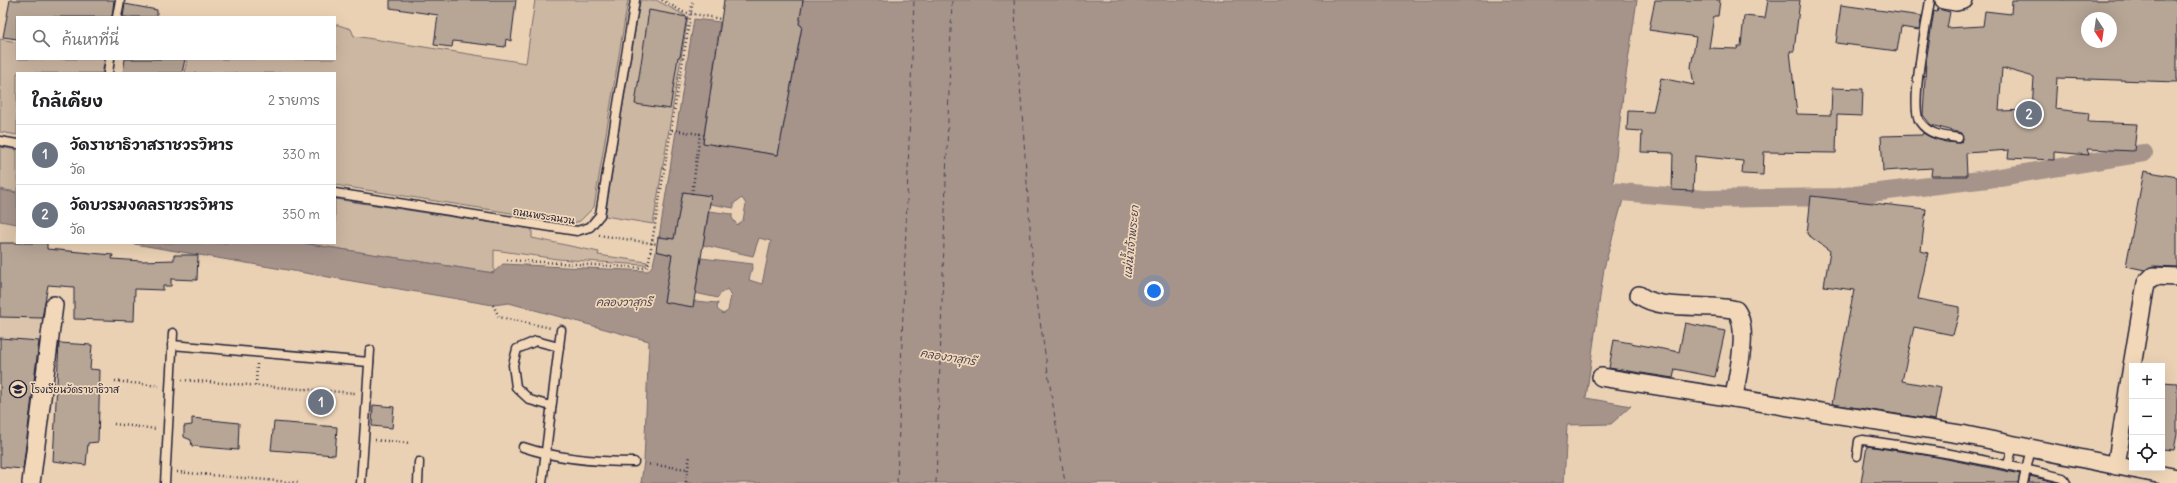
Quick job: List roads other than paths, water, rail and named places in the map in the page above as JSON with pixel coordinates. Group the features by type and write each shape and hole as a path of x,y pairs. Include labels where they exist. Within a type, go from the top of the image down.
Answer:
{"street":[{"path":"1944,0 1956,2 1964,0"},
{"path":"2133,363 2146,283 2153,276 2177,277"},
{"path":"1639,295 1648,302 1706,308 1727,307 1736,310 1740,316 1743,329 1734,398"},
{"path":"32,483 54,305"},
{"path":"1601,377 1966,435 2177,478"},
{"path":"2116,466 2129,385"}],"lane":[{"path":"117,16 120,0"},
{"name":"ถนนพระฉนวน","path":"336,193 577,232 587,229 600,215 635,0"},
{"path":"1930,0 1916,97 1917,117 1932,133 1958,138"},
{"path":"108,72 110,60"},
{"path":"0,141 16,144"},
{"path":"542,483 561,330"},
{"path":"165,483 169,383 173,333"},
{"path":"551,406 530,400 516,387 513,365 517,349 536,341 559,347"},
{"path":"172,345 258,354 369,362"},
{"path":"361,483 370,350"},
{"path":"1857,456 1859,440 1861,440 1909,450 2008,465 2063,478 2066,483"},
{"path":"2008,465 2013,445"},
{"path":"523,447 545,455 634,462"},
{"path":"2023,483 2031,448"},
{"path":"418,483 419,462"}],"water":[{"path":"803,0 1637,0 1623,95 1613,183 1624,196 1604,268 1586,398 1631,406 1611,424 1567,425 1564,483 641,483 644,461 649,341 509,303 493,305 135,244 308,244 493,273 503,264 648,271 653,265 656,251 672,255 664,301 693,307 694,301 718,303 717,309 723,314 728,311 731,295 727,289 720,294 718,298 695,293 701,258 753,264 749,280 762,284 771,241 759,238 753,256 703,245 709,211 732,214 732,218 737,225 743,220 746,204 742,198 734,203 734,208 710,204 711,196 683,192 674,239 659,237 694,19 720,22 703,142 778,155 802,27 799,24"},
{"path":"0,190 16,193 16,224 0,221"}],"waterway":[{"path":"1597,190 1705,199 1837,197 1988,179 2144,153"}],"place":[{"name":"วัดบวรมงคลราชวรวิหาร","path":"2029,114"},
{"name":"โรงเรียนวัดราชาธิวาส","path":"18,389"},
{"name":"วัดราชาธิวาสราชวรวิหาร","path":"321,402"}],"water label":[{"name":"แม่น้ำเจ้าพระยา","path":"1131,242"},
{"name":"คลองวาสุกรี","path":"624,302"},
{"name":"คลองวาสุกรี","path":"948,357"}]}
